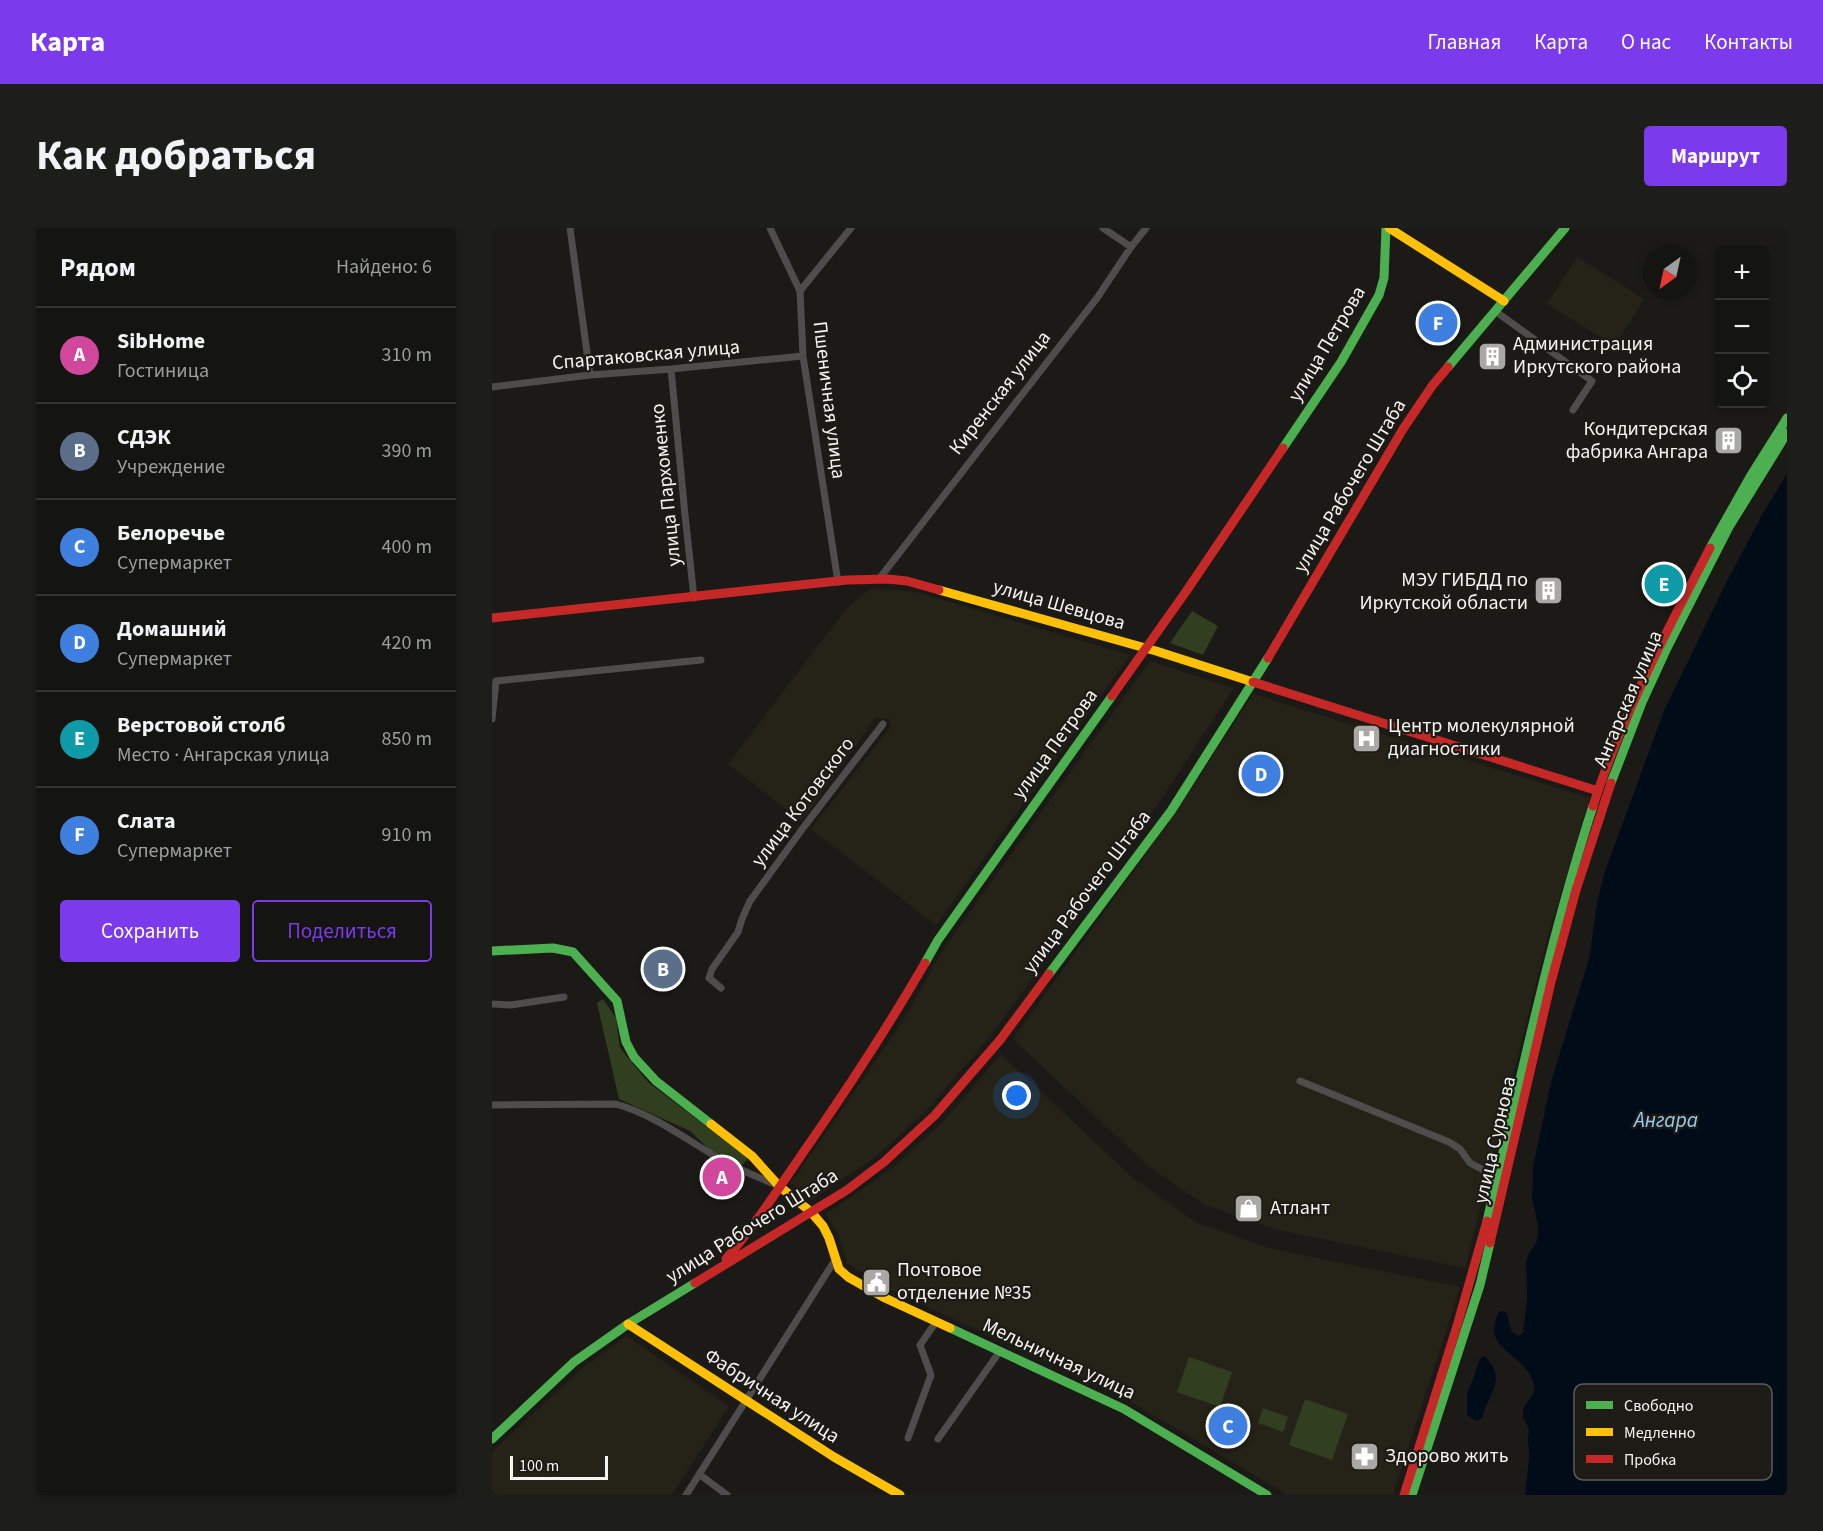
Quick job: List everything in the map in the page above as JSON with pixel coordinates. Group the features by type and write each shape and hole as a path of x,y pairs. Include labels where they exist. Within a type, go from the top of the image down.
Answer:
{"main road":[{"path":"1387,228 1504,301"},
{"name":"улица Петрова","path":"719,1267 749,1232 895,1016 938,940 1145,648 1341,362 1379,295 1384,278 1387,228"},
{"name":"улица Рабочего Штаба","path":"492,1439 574,1362 628,1323 847,1190 884,1162 935,1115 1000,1040 1171,811 1252,683 1403,429 1432,386 1565,228"},
{"name":"Ангарская улица","path":"1603,791 1635,700 1683,599 1722,525 1787,418"},
{"name":"Ангарская улица","path":"1603,791 1666,650 1729,527 1787,433"},
{"name":"улица Шевцова","path":"492,618 888,578 907,581 1145,648 1603,791"},
{"name":"улица Сурнова","path":"1404,1495 1469,1290 1564,901 1603,791"},
{"name":"улица Сурнова","path":"1412,1495 1480,1285 1551,982 1603,791"},
{"path":"492,951 553,948 573,952 617,1001 626,1042 633,1057 656,1081 752,1156 779,1186 811,1212 823,1226 833,1248 835,1260"},
{"name":"Мельничная улица","path":"835,1260 839,1269 848,1277 885,1298 1124,1409 1267,1495"},
{"name":"Фабричная улица","path":"628,1323 746,1401 897,1495"}],"street":[{"path":"570,228 590,375"},
{"name":"Пшеничная улица","path":"770,228 800,291 803,356 838,582"},
{"path":"800,291 852,228"},
{"path":"1103,228 1131,247"},
{"name":"Киренская улица","path":"879,579 1097,298 1146,228"},
{"path":"1495,311 1592,381 1573,410"},
{"name":"Спартаковская улица","path":"492,387 590,375 803,356"},
{"name":"улица Пархоменко","path":"671,369 694,598"},
{"path":"492,719 496,681 700,660"},
{"name":"улица Котовского","path":"721,988 709,978 712,969 738,932 750,901 883,724"},
{"path":"492,1004 511,1005 564,998"},
{"path":"1300,1081 1449,1142 1460,1149 1470,1163 1497,1177"},
{"path":"492,1105 616,1104 634,1109 663,1123 738,1169 779,1186"},
{"path":"686,1495 835,1260"},
{"path":"908,1438 931,1375 920,1345 936,1322"},
{"path":"938,1439 1000,1351"},
{"path":"699,1474 727,1495"}],"shaded area":[{"path":"1577,257 1643,300 1615,346 1547,304"},
{"path":"870,589 912,591 1130,655 936,925 811,829 891,726 889,719 876,717 802,821 728,764 846,609"},
{"path":"1150,661 1234,688 1160,801 992,1034 928,1109 878,1155 812,1200 791,1183 903,1021 946,945"},
{"path":"1253,694 1590,798 1548,936 1465,1268 1278,1230 1205,1205 1147,1165 1013,1039 1176,812"},
{"path":"1001,1054 1134,1179 1197,1223 1273,1249 1460,1287 1393,1495 1288,1495 1128,1400 889,1289 847,1263 838,1235 826,1214 891,1169 943,1122"},
{"path":"626,1336 729,1406 672,1495 492,1495 492,1452 580,1370"}],"green space":[{"path":"1192,611 1218,626 1203,655 1170,643"},
{"path":"603,999 616,1018 620,1048 649,1083 748,1158 742,1166 709,1149 690,1131 619,1099 597,1003"},
{"path":"1189,1357 1232,1372 1220,1407 1177,1392"},
{"path":"1305,1399 1348,1414 1332,1460 1289,1445"},
{"path":"1263,1408 1288,1417 1283,1432 1258,1423"}],"water":[{"name":"Ангара","path":"1787,474 1787,1495 1525,1495 1529,1430 1523,1413 1533,1394 1534,1385 1526,1369 1498,1342 1494,1334 1494,1324 1499,1312 1504,1311 1507,1314 1511,1331 1518,1336 1523,1333 1527,1299 1526,1261 1537,1241 1538,1234 1532,1198 1533,1167 1551,1082 1589,959 1597,903 1604,874 1664,711 1762,515"},
{"path":"1485,1356 1492,1365 1496,1380 1482,1418 1477,1421 1467,1415 1467,1393 1480,1358"}],"traffic: fast":[{"path":"1283,448 1341,362 1379,295 1384,278 1386,228"},
{"path":"1448,367 1565,228"},
{"path":"1710,548 1787,418"},
{"path":"1611,783 1643,700 1666,650 1729,527 1787,433"},
{"path":"1049,974 1171,811 1268,658"},
{"path":"925,963 938,940 1112,696"},
{"path":"1487,1221 1549,960 1593,806"},
{"path":"492,951 553,948 573,952 617,1001 626,1042 634,1057 656,1081 711,1124"},
{"path":"1412,1495 1480,1285 1490,1243"},
{"path":"492,1439 574,1362 628,1324 695,1283"},
{"path":"950,1328 1124,1409 1267,1495"}],"traffic: slow":[{"path":"1389,228 1504,301"},
{"path":"939,590 1156,651 1253,682"},
{"path":"711,1124 752,1156 779,1186 811,1212 823,1226 829,1238 839,1269 848,1277 885,1298 950,1328"},
{"path":"628,1324 834,1457 900,1495"}],"traffic: jam":[{"path":"1268,658 1403,429 1448,367"},
{"path":"1112,696 1283,448"},
{"path":"1593,806 1631,707 1710,548"},
{"path":"492,618 847,580 907,581 939,590"},
{"path":"1253,682 1598,791"},
{"path":"1490,1243 1551,982 1576,890 1611,783"},
{"path":"726,1259 759,1217 839,1100 925,963"},
{"path":"695,1283 847,1190 884,1162 935,1115 1000,1040 1049,974"},
{"path":"1404,1495 1487,1221"}],"place":[{"name":"Слата","path":"1438,323"},
{"name":"Администрация Иркутского района","path":"1492,356"},
{"name":"Кондитерская фабрика Ангара","path":"1729,440"},
{"name":"Верстовой столб","path":"1664,584"},
{"name":"МЭУ ГИБДД по Иркутской области","path":"1549,591"},
{"name":"Центр молекулярной диагностики","path":"1367,738"},
{"name":"Домашний","path":"1261,774"},
{"name":"СДЭК","path":"663,969"},
{"name":"SibHome","path":"722,1177"},
{"name":"Атлант","path":"1249,1208"},
{"name":"Почтовое отделение №35","path":"876,1282"},
{"name":"Белоречье","path":"1228,1426"},
{"name":"Здорово жить","path":"1364,1456"}]}
